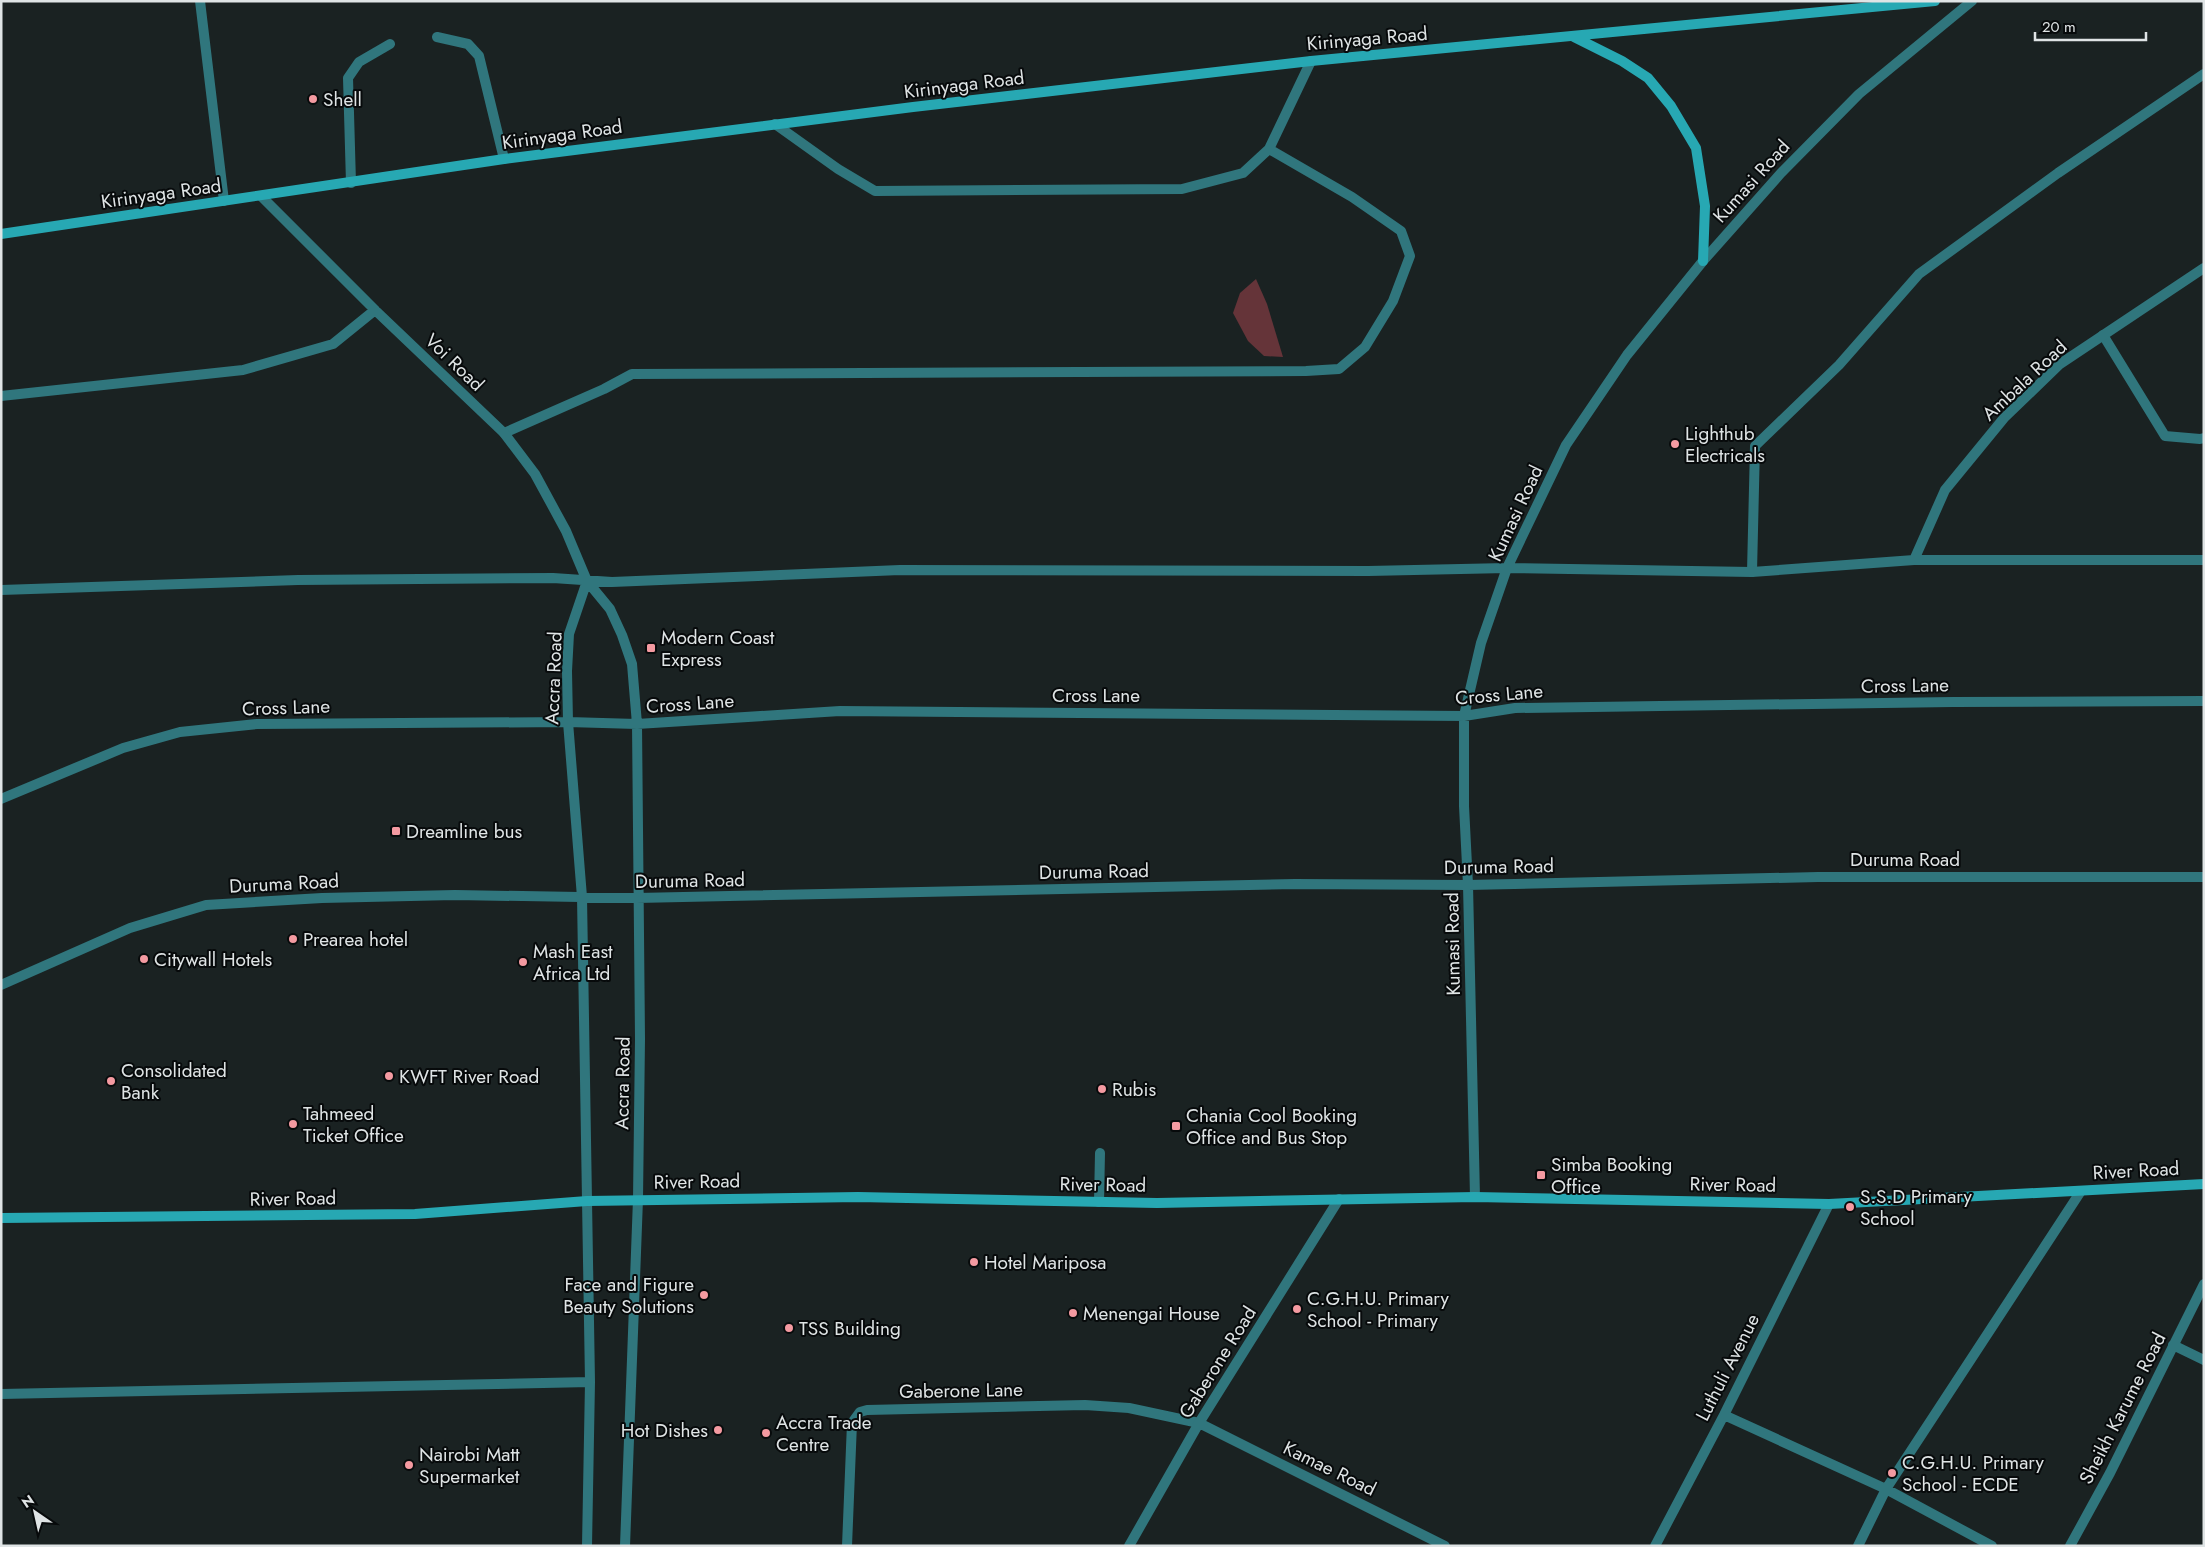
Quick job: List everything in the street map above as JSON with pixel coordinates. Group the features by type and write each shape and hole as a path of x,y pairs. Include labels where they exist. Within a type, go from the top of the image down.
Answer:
{"street":[{"path":"200,1 224,201"},
{"name":"Kirinyaga Road","path":"1,234 504,159 775,124 1311,61 1934,1"},
{"name":"Kumasi Road","path":"1475,1197 1468,885 1464,806 1464,716 1481,643 1507,568 1566,445 1627,355 1703,261 1780,173 1859,94 1972,1"},
{"path":"1573,36 1622,61 1648,78 1671,106 1696,148 1705,206 1703,261"},
{"path":"437,37 468,44 479,56 504,159"},
{"path":"351,183 348,78 359,62 390,44"},
{"path":"775,124 838,169 875,192 1182,189 1243,173 1269,149 1311,61"},
{"path":"1752,572 1756,446 1838,365 1919,274 2058,173 2204,74"},
{"path":"504,433 604,389 632,374 1306,371 1339,369 1365,347 1393,301 1410,256 1401,231 1352,197 1269,149"},
{"name":"Voi Road","path":"261,196 375,310 504,433 535,474 566,531 587,581"},
{"name":"Ambala Road","path":"1914,560 1945,490 2004,418 2060,364 2204,268"},
{"path":"1,396 243,370 333,344 375,310"},
{"path":"2103,335 2164,436 2204,438"},
{"path":"1,590 298,580 553,578 612,582 900,570 1368,571 1507,568 1752,572 1914,560 2204,560"},
{"name":"Accra Road","path":"587,581 569,634 568,722 582,898 590,1382 587,1546"},
{"name":"Accra Road","path":"587,581 610,609 622,634 632,664 637,724 637,898 640,1039 638,1199 625,1546"},
{"name":"Cross Lane","path":"1,799 123,748 180,732 257,724 568,722 637,724 840,711 1464,716 1515,708 1953,702 2204,701"},
{"name":"Duruma Road","path":"1,985 130,928 206,905 331,898 455,896 637,898 1295,884 1468,885 1818,877 2204,877"},
{"path":"1099,1202 1100,1153"},
{"name":"River Road","path":"1,1218 414,1214 587,1200 858,1197 1099,1202 1475,1197 1829,1204 2204,1184"},
{"path":"1858,1546 1886,1489 2081,1191"},
{"name":"Gaberone Road","path":"1129,1546 1199,1423 1339,1199"},
{"name":"Luthuli Avenue","path":"1655,1546 1724,1415 1829,1204"},
{"name":"Sheikh Karume Road","path":"2070,1546 2110,1473 2204,1284"},
{"path":"2173,1345 2204,1360"},
{"path":"1,1394 590,1382"},
{"name":"Gaberone Lane","path":"846,1546 852,1424 860,1412 867,1410 1085,1405 1129,1408 1199,1423"},
{"path":"1724,1415 1886,1489 1992,1546"},
{"name":"Kamae Road","path":"1199,1423 1446,1546"}],"shaded area":[{"path":"1256,279 1267,304 1283,357 1264,356 1248,341 1233,313 1240,293"}],"place":[{"name":"Shell","path":"313,99"},
{"name":"Lighthub Electricals","path":"1675,444"},
{"name":"Modern Coast Express","path":"651,648"},
{"name":"Dreamline bus","path":"396,831"},
{"name":"Prearea hotel","path":"293,939"},
{"name":"Citywall Hotels","path":"144,959"},
{"name":"Mash East Africa Ltd","path":"523,962"},
{"name":"KWFT River Road","path":"389,1076"},
{"name":"Consolidated Bank","path":"111,1081"},
{"name":"Rubis","path":"1102,1089"},
{"name":"Tahmeed Ticket Office","path":"293,1124"},
{"name":"Chania Cool Booking Office and Bus Stop","path":"1176,1126"},
{"name":"Simba Booking Office","path":"1541,1175"},
{"name":"S.S.D Primary School","path":"1850,1207"},
{"name":"Hotel Mariposa","path":"974,1262"},
{"name":"Face and Figure Beauty Solutions","path":"704,1295"},
{"name":"C.G.H.U. Primary School - Primary","path":"1297,1309"},
{"name":"Menengai House","path":"1073,1313"},
{"name":"TSS Building","path":"789,1328"},
{"name":"Hot Dishes","path":"718,1430"},
{"name":"Accra Trade Centre","path":"766,1433"},
{"name":"Nairobi Matt Supermarket","path":"409,1465"},
{"name":"C.G.H.U. Primary School - ECDE","path":"1892,1473"}]}
